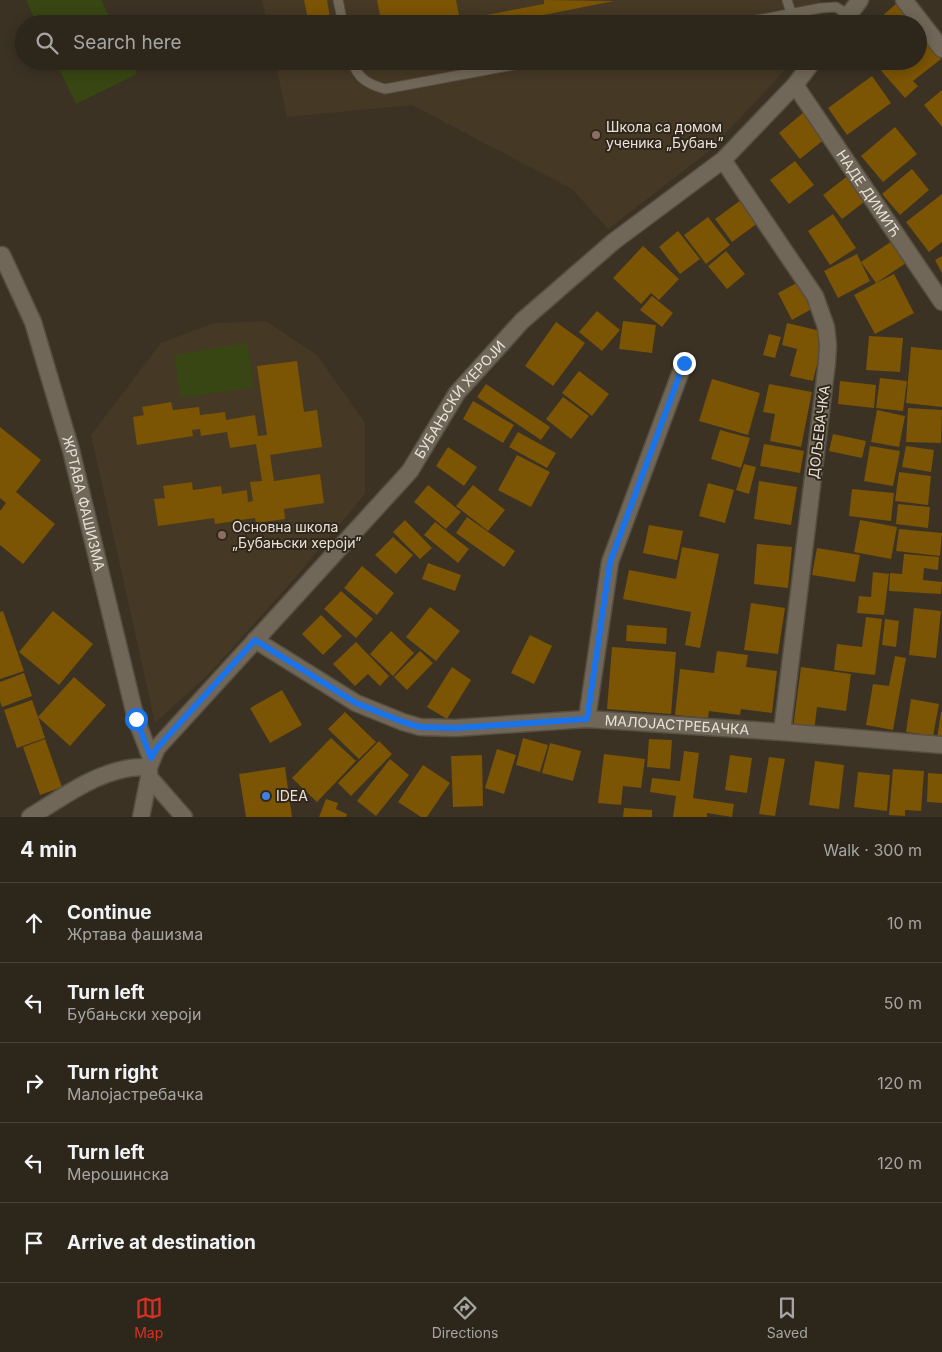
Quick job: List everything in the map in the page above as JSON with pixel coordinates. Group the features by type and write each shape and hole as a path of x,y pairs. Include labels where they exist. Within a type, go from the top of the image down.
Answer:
{"street":[{"path":"849,15 860,0"},
{"path":"904,0 916,15"},
{"path":"927,30 942,49"},
{"name":"БУБАЊСКИ ХЕРОЈИ","path":"150,767 157,748 410,471 457,393 522,321 613,242 723,160 795,85 806,70"},
{"name":"НАДЕ ДИМИЋ","path":"795,85 942,302"},
{"name":"ДОЉЕВАЧКА","path":"723,160 815,296 826,326 828,345 782,732"},
{"name":"ЖРТАВА ФАШИЗМА","path":"2,255 32,322 71,450 136,719 150,767"},
{"path":"587,719 610,562 684,363"},
{"name":"МАЛОЈАСТРЕБАЧКА","path":"255,640 356,703 420,727 455,728 587,719 942,745"},
{"path":"30,817 89,781 126,768 150,767"},
{"path":"140,817 150,767"},
{"path":"150,767 184,817"}],"lane":[{"path":"338,0 341,15"},
{"path":"787,0 791,13"},
{"path":"781,15 836,7 842,15"},
{"path":"355,70 368,84 385,89 486,70"}],"shaded area":[{"path":"262,0 820,0 822,15 265,15"},
{"name":"Школа са домом ученика „Бубањ”","path":"277,70 784,70 708,152 608,229 572,189 412,105 287,117"},
{"name":"Основна школа „Бубањски хероји”","path":"266,321 318,356 365,423 365,494 296,577 211,672 155,723 91,435 161,343 213,323"}],"green space":[{"path":"26,0 101,0 108,15 33,15"},
{"path":"59,70 135,70 137,74 76,104"},
{"path":"247,343 254,387 181,398 174,355"}],"building":[{"path":"304,0 327,0 330,15 307,15"},
{"path":"377,0 456,0 459,15 380,15"},
{"path":"544,0 614,1 543,15 486,15 544,4"},
{"path":"897,3 908,15 883,15"},
{"path":"927,41 941,59 927,70"},
{"path":"880,70 927,70 913,81 918,86 905,98"},
{"path":"872,76 891,103 847,135 828,108"},
{"path":"942,90 942,127 924,105"},
{"path":"804,112 826,138 800,159 779,133"},
{"path":"895,127 917,154 883,182 861,156"},
{"path":"795,161 814,185 789,204 770,180"},
{"path":"912,169 929,190 900,215 882,194"},
{"path":"849,175 868,199 842,219 823,195"},
{"path":"942,194 942,242 929,252 906,222"},
{"path":"741,200 758,223 732,242 715,219"},
{"path":"833,214 856,248 830,265 808,231"},
{"path":"708,217 730,245 706,264 684,235"},
{"path":"678,231 700,259 680,274 659,247"},
{"path":"892,241 906,263 876,283 861,262"},
{"path":"643,246 679,279 659,300 651,293 641,304 613,278"},
{"path":"726,251 745,274 727,289 708,266"},
{"path":"857,254 870,281 838,298 824,271"},
{"path":"942,256 942,273 935,260"},
{"path":"894,274 914,313 875,334 854,295"},
{"path":"802,280 817,306 792,320 778,293"},
{"path":"652,296 673,313 662,327 640,310"},
{"path":"597,311 620,330 602,351 579,332"},
{"path":"623,321 656,325 652,353 619,349"},
{"path":"556,322 585,343 553,386 525,366"},
{"path":"787,323 825,332 813,381 790,376 797,349 782,345"},
{"path":"769,334 781,337 775,358 763,355"},
{"path":"869,336 903,338 900,372 866,370"},
{"path":"911,347 942,350 942,407 906,403"},
{"path":"297,361 304,412 317,410 322,447 270,455 274,481 320,474 324,503 284,509 285,519 256,523 255,518 215,524 214,518 158,526 154,499 165,498 163,486 192,482 193,490 221,486 222,494 247,490 248,502 253,501 250,482 262,481 256,444 230,448 227,432 201,436 200,429 192,430 193,436 137,445 133,417 144,415 142,407 171,402 173,410 199,407 200,415 225,412 226,420 255,415 258,436 267,435 257,366"},
{"path":"579,371 609,394 592,416 562,393"},
{"path":"880,378 907,381 903,411 876,408"},
{"path":"712,379 760,393 748,435 699,421"},
{"path":"840,381 876,385 874,408 838,404"},
{"path":"486,384 550,427 541,440 477,397"},
{"path":"769,384 812,392 801,447 770,441 775,414 763,412"},
{"path":"563,397 589,416 571,439 546,419"},
{"path":"473,401 514,425 503,443 463,419"},
{"path":"908,408 942,410 941,443 906,442"},
{"path":"877,410 905,416 899,447 871,442"},
{"path":"0,427 41,460 16,492 55,524 23,564 0,545 0,511 6,503 0,498"},
{"path":"720,430 750,438 741,468 711,459"},
{"path":"518,432 556,453 547,468 509,447"},
{"path":"833,434 866,441 862,458 829,451"},
{"path":"764,444 804,451 800,473 760,466"},
{"path":"870,446 900,451 893,486 864,481"},
{"path":"906,446 934,450 931,472 902,467"},
{"path":"448,447 477,467 464,486 436,466"},
{"path":"517,455 550,472 531,507 498,490"},
{"path":"744,464 756,467 749,494 736,490"},
{"path":"899,472 931,476 928,505 895,501"},
{"path":"759,481 797,487 791,525 754,519"},
{"path":"708,483 734,490 725,523 699,516"},
{"path":"428,485 461,512 446,529 414,502"},
{"path":"473,485 505,510 488,531 456,506"},
{"path":"852,489 894,493 891,521 849,516"},
{"path":"898,504 930,507 928,528 896,524"},
{"path":"467,517 515,551 504,567 456,533"},
{"path":"405,520 432,548 420,559 393,532"},
{"path":"860,520 897,527 891,559 854,552"},
{"path":"435,522 469,549 458,563 424,535"},
{"path":"649,525 683,531 677,560 643,553"},
{"path":"899,529 942,533 940,556 896,551"},
{"path":"393,537 413,555 396,574 375,555"},
{"path":"757,544 792,547 788,588 754,584"},
{"path":"682,547 719,554 700,648 685,645 691,612 623,599 629,570 676,579"},
{"path":"817,548 860,555 855,582 812,575"},
{"path":"904,554 939,557 938,570 924,568 923,580 942,582 941,594 889,591 890,573 902,574"},
{"path":"428,563 461,575 455,591 422,579"},
{"path":"362,566 394,593 377,615 344,588"},
{"path":"873,572 889,574 884,615 857,613 859,596 871,597"},
{"path":"341,591 373,619 356,638 324,609"},
{"path":"751,603 785,608 778,654 744,650"},
{"path":"430,607 460,631 436,661 406,637"},
{"path":"914,608 941,611 936,658 909,655"},
{"path":"3,611 24,671 0,679 0,612"},
{"path":"53,611 93,644 59,685 19,652"},
{"path":"321,615 342,636 323,655 302,634"},
{"path":"866,617 882,619 875,675 834,670 837,644 862,647"},
{"path":"885,619 899,621 896,647 882,645"},
{"path":"627,625 667,628 666,644 626,641"},
{"path":"391,631 414,653 393,676 370,654"},
{"path":"530,635 552,646 534,684 511,673"},
{"path":"356,642 389,676 380,686 368,674 355,686 333,664"},
{"path":"612,647 676,652 671,714 607,709"},
{"path":"420,651 433,663 407,690 394,677"},
{"path":"717,651 748,655 746,667 777,671 772,713 741,709 740,715 709,711 708,718 675,715 680,669 714,673"},
{"path":"895,656 906,658 893,730 866,725 873,684 889,686"},
{"path":"452,667 471,680 447,719 427,707"},
{"path":"801,667 851,674 846,711 817,707 814,731 793,728"},
{"path":"24,673 32,696 2,707 0,701 0,682"},
{"path":"74,677 106,705 70,746 38,717"},
{"path":"282,690 302,725 270,743 250,708"},
{"path":"911,699 939,704 933,736 906,732"},
{"path":"32,700 45,738 17,748 4,710"},
{"path":"345,712 376,742 359,759 328,729"},
{"path":"942,712 942,740 937,739"},
{"path":"331,738 356,761 317,802 292,778"},
{"path":"523,738 548,745 540,772 516,765"},
{"path":"45,739 62,787 40,795 23,747"},
{"path":"649,739 672,740 670,769 647,767"},
{"path":"379,741 392,754 351,796 338,783"},
{"path":"550,743 581,751 573,781 542,773"},
{"path":"497,749 516,755 504,794 485,788"},
{"path":"684,751 699,753 693,798 734,804 732,817 707,813 707,817 673,817 676,796 650,792 652,778 680,781"},
{"path":"604,754 645,759 641,788 623,786 621,805 598,803"},
{"path":"482,755 483,806 453,807 451,756"},
{"path":"730,755 752,758 747,793 725,790"},
{"path":"769,757 785,759 775,816 759,814"},
{"path":"390,759 409,775 376,816 357,801"},
{"path":"815,761 844,765 839,809 809,805"},
{"path":"423,765 450,783 427,817 421,817 398,802"},
{"name":"IDEA","path":"285,767 292,817 246,817 239,774"},
{"path":"893,769 924,771 921,811 905,810 905,816 889,815"},
{"path":"858,772 890,775 887,811 854,807"},
{"path":"928,773 942,774 942,803 927,802"},
{"path":"326,799 338,803 336,809 347,814 346,817 319,817"},
{"path":"624,808 652,810 652,817 623,817"}],"place":[{"name":"Школа са домом ученика „Бубањ”","path":"596,135"},
{"name":"Основна школа „Бубањски хероји”","path":"222,535"},
{"name":"IDEA","path":"266,796"}],"route":[{"path":"136,719 151,758 157,748 255,640 356,703 420,727 455,728 587,719 610,562 684,363"}]}
